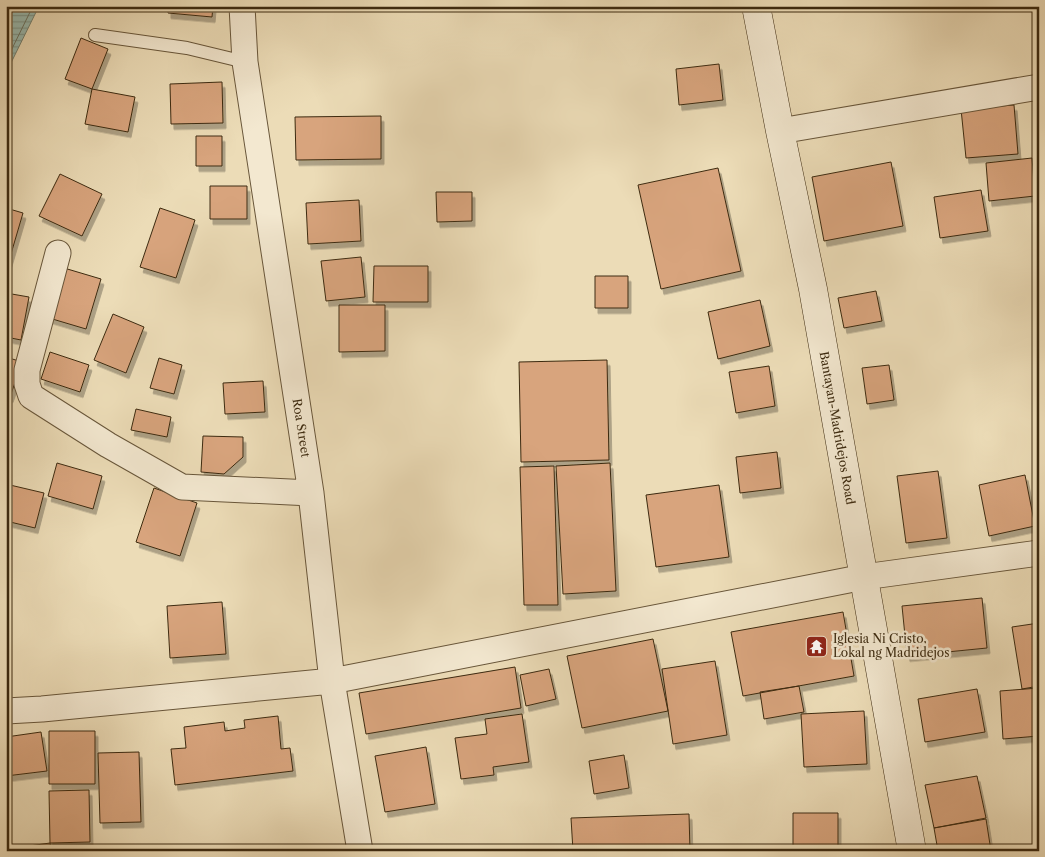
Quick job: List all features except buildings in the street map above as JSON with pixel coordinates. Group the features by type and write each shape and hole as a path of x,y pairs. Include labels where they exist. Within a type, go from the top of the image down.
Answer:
{"street":[{"name":"Roa Street","path":"242,6 244,62 311,493 332,681 360,851"},
{"name":"Bantayan-Madridejos Road","path":"756,6 812,290 912,851"},
{"path":"780,130 1039,87"},
{"path":"58,253 26,370 26,384 31,396 108,445 182,487 311,493"},
{"path":"6,711 332,681 864,577 1039,553"}],"lane":[{"path":"95,35 187,48 244,62"}],"water":[{"path":"6,6 39,6 6,73"}],"place":[{"name":"Iglesia Ni Cristo, Lokal ng Madridejos","path":"817,646"}]}
